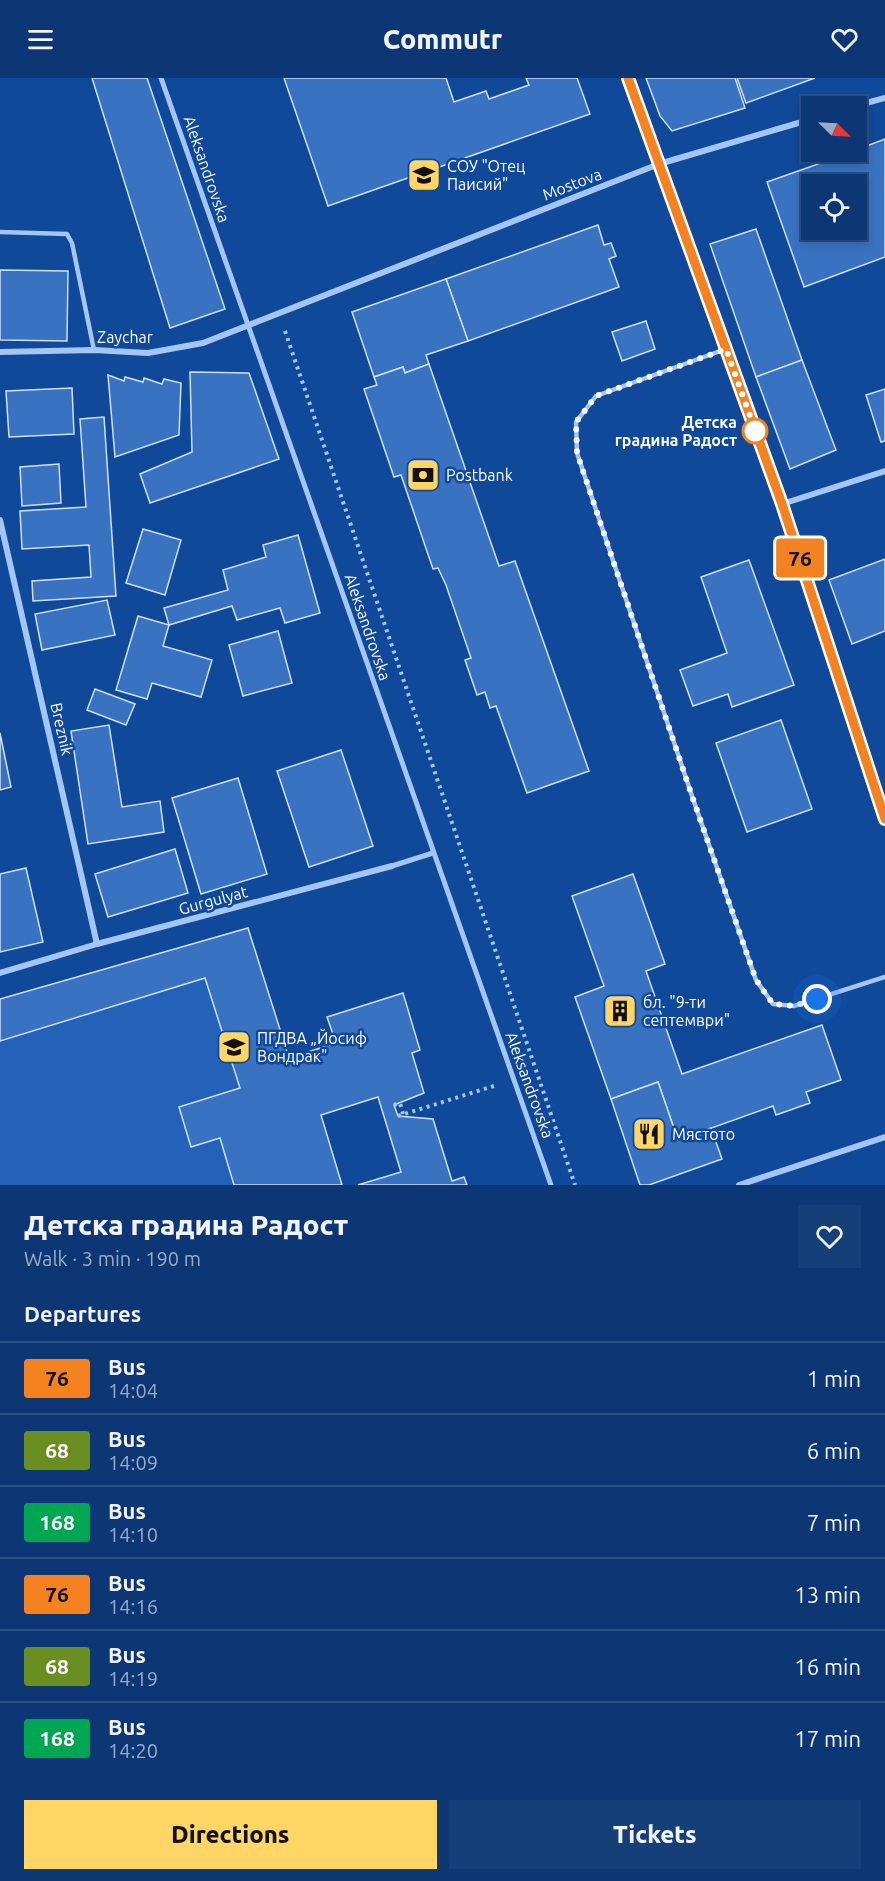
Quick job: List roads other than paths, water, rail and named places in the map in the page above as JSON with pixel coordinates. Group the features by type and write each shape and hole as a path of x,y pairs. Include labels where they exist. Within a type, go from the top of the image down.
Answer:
{"street":[{"name":"Aleksandrovska","path":"161,78 551,1185"},
{"path":"628,78 782,504 885,819"},
{"path":"867,103 885,98"},
{"name":"Mostova","path":"247,326 659,164 801,122"},
{"name":"Zaychar","path":"0,352 94,350 148,353 203,343 247,326"},
{"path":"782,504 885,471"},
{"name":"Breznik","path":"0,520 97,944"},
{"name":"Gurgulyat","path":"0,973 97,944 433,854"},
{"path":"739,1185 885,1137"}],"lane":[{"path":"0,232 67,234 72,243 94,350"},
{"path":"726,349 596,396 576,422 577,453 756,980 773,1004 794,1006 885,977"}],"place":[{"name":"СОУ \"Отец Паисий\"","path":"424,175"},
{"name":"Детска градина Радост","path":"755,431"},
{"name":"Postbank","path":"423,475"},
{"name":"бл. \"9-ти септември\"","path":"620,1011"},
{"name":"ПГДВА „Йосиф Вондрак\"","path":"234,1047"},
{"name":"Мястото","path":"649,1134"}]}
